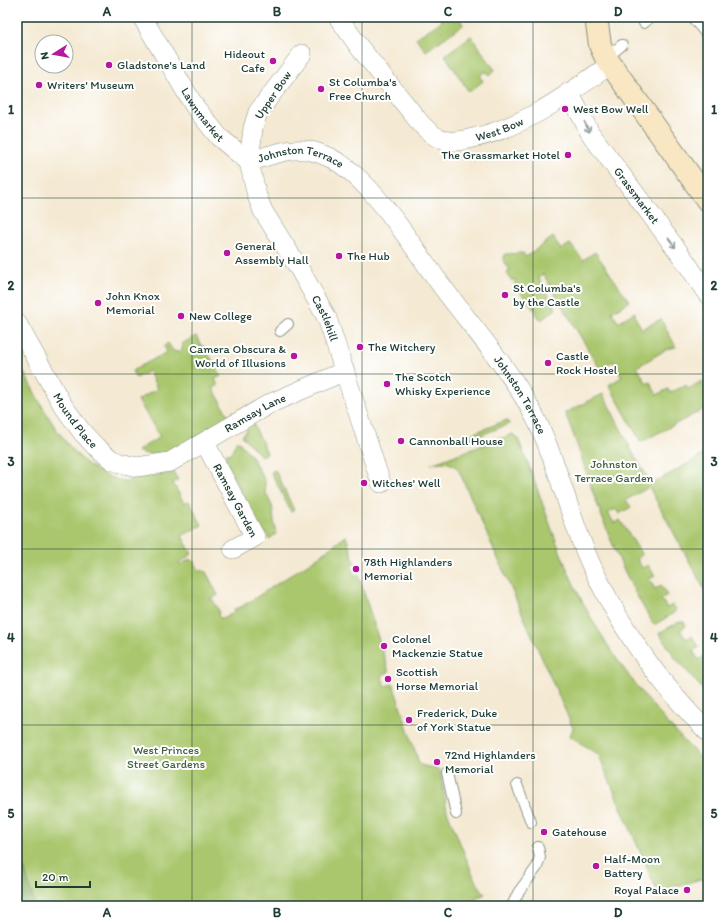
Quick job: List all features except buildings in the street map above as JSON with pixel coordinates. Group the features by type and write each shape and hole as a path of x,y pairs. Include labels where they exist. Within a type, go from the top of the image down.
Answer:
{"street":[{"name":"Lawnmarket","path":"142,17 195,107 219,137 249,162"},
{"name":"West Bow","path":"338,17 393,90 431,134 441,139 454,141 480,137 521,123 569,92 613,56"},
{"path":"596,17 600,45 613,56 708,201"},
{"name":"Upper Bow","path":"249,162 255,119 302,54"},
{"name":"Grassmarket","path":"569,92 590,133 686,262 708,296"},
{"name":"Johnston Terrace","path":"249,162 282,152 301,149 328,156 351,172 367,187 398,226 515,385 537,421 549,447 594,572 620,620 652,669 672,695 708,732"},
{"name":"Castlehill","path":"249,162 257,196 263,211 316,311 327,318 340,374 381,483"},
{"name":"Mound Place","path":"17,323 62,404 82,432 95,446 112,460 129,466 148,467 170,462"},
{"name":"Ramsay Lane","path":"170,462 269,404 340,374"},
{"name":"Ramsay Garden","path":"204,442 255,537 233,549"}],"lane":[{"path":"692,17 708,36"},
{"path":"280,331 288,324"},
{"path":"447,773 456,814"},
{"path":"517,785 531,822"},
{"path":"512,906 518,893 537,867 540,858 538,847"}],"green space":[{"path":"440,17 459,17 463,25 426,51 416,38 442,21"},
{"path":"471,36 495,70 489,75 487,72 483,72 480,77 483,81 469,92 445,55"},
{"path":"553,237 561,250 570,244 583,260 595,252 629,301 612,312 618,322 635,312 635,317 642,329 661,319 676,347 667,349 637,367 647,384 650,382 657,395 668,389 670,393 686,385 688,389 702,381 708,392 708,407 641,442 609,385 622,377 613,361 600,369 543,274 538,277 556,309 541,320 535,312 537,310 535,308 534,310 528,302 530,300 526,300 521,293 523,291 521,289 519,291 514,283 516,282 515,279 512,281 507,273 510,270 503,260 505,254 523,253 526,257"},
{"path":"196,336 202,347 204,346 221,376 215,379 218,386 213,388 229,417 197,438 173,450 161,454 149,454 137,451 160,437 138,400 157,389 149,371 136,378 132,371 167,352 164,346 168,343 173,351 179,352 182,349 183,343"},
{"name":"West Princes Street Gardens","path":"17,360 36,396 59,433 88,465 106,475 125,481 173,471 178,480 173,483 184,503 189,501 202,525 182,536 192,554 179,563 180,565 190,559 195,562 198,569 206,572 218,595 210,599 211,601 213,600 219,611 218,615 220,618 225,618 235,611 234,609 241,607 314,560 346,536 355,564 351,565 354,575 358,574 389,672 381,675 385,686 393,684 419,763 421,765 440,770 447,811 475,880 485,894 476,898 476,906 17,906"},
{"name":"Johnston Terrace Garden","path":"603,394 635,457 652,484 708,452 708,596 649,487 626,500 631,507 619,514 616,509 608,513 614,523 620,520 642,555 637,559 642,568 648,565 655,576 649,579 655,589 661,585 667,595 661,599 667,608 673,605 676,609 674,613 654,625 631,585 612,543 565,413"},
{"path":"507,420 509,424 463,442 459,439"},
{"path":"252,421 267,453 261,456 242,436 247,430 246,425"},
{"path":"513,434 518,439 526,458 553,533 576,589 603,637 634,683 651,704 688,746 708,765 708,880 701,879 677,886 677,884 672,886 672,888 658,893 598,754 570,736 573,728 459,471 453,465 447,463 439,462 431,464"},
{"path":"237,440 250,454 265,481 265,491 272,506 276,534 269,539 266,533 260,531 225,460 226,453 230,454"},
{"path":"275,470 294,510 291,512 271,472"},
{"path":"679,622 684,622 686,626 680,630 686,639 692,636 699,647 693,651 699,660 704,656 708,662 708,670 706,672 708,675 708,695 676,659 659,633"},
{"path":"17,844 33,898 35,906 17,906"}],"place":[{"name":"Hideout Cafe","path":"273,61"},
{"name":"Gladstone's Land","path":"109,65"},
{"name":"Writers' Museum","path":"39,85"},
{"name":"St Columba's Free Church","path":"321,89"},
{"name":"West Bow Well","path":"565,109"},
{"name":"The Grassmarket Hotel","path":"568,155"},
{"name":"General Assembly Hall","path":"227,253"},
{"name":"The Hub","path":"339,256"},
{"name":"St Columba's by the Castle","path":"505,295"},
{"name":"John Knox Memorial","path":"98,303"},
{"name":"New College","path":"181,316"},
{"name":"The Witchery","path":"360,347"},
{"name":"Camera Obscura & World of Illusions","path":"294,356"},
{"name":"Castle Rock Hostel","path":"548,363"},
{"name":"The Scotch Whisky Experience","path":"387,384"},
{"name":"Cannonball House","path":"401,441"},
{"name":"Witches' Well","path":"364,483"},
{"name":"78th Highlanders Memorial","path":"356,569"},
{"name":"Colonel Mackenzie Statue","path":"384,646"},
{"name":"Scottish Horse Memorial","path":"388,679"},
{"name":"Frederick, Duke of York Statue","path":"409,720"},
{"name":"72nd Highlanders Memorial","path":"437,762"},
{"name":"Gatehouse","path":"544,832"},
{"name":"Half-Moon Battery","path":"596,866"},
{"name":"Royal Palace","path":"687,890"}]}
